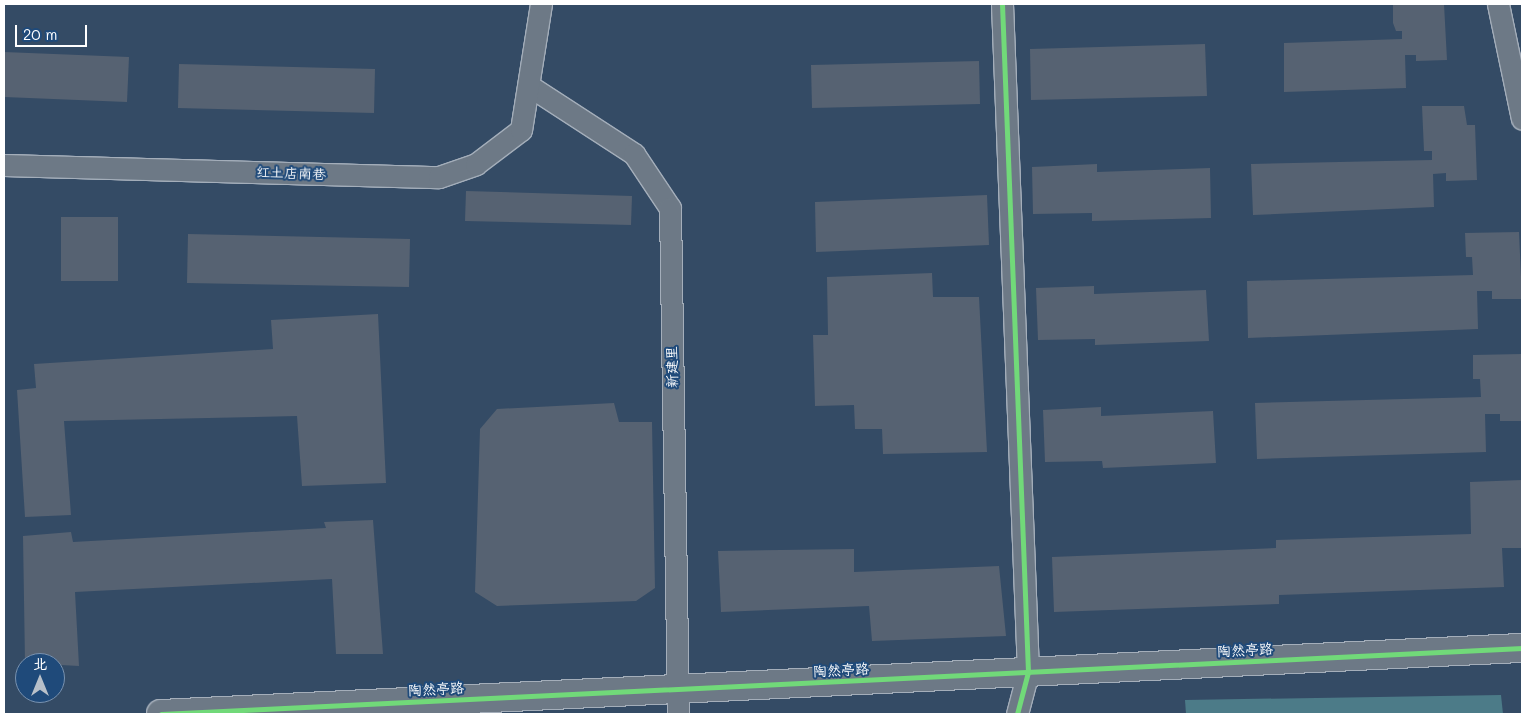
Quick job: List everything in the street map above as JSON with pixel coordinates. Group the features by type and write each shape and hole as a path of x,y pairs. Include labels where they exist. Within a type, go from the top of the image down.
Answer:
{"main road":[{"name":"陶然亭路","path":"161,714 677,702 1028,672 1522,648"}],"street":[{"name":"红土店南巷","path":"4,165 439,177 476,164 521,130 531,87 541,4"},
{"path":"1002,4 1028,672 1017,714"},
{"path":"1498,4 1522,119"},
{"name":"新建里","path":"531,87 634,154 670,208 677,702"}],"green space":[{"path":"1501,695 1503,714 1186,714 1185,700"}],"building":[{"path":"1393,4 1444,4 1447,60 1416,61 1416,55 1405,55 1406,88 1284,92 1284,43 1402,39 1402,31 1396,31 1393,23"},
{"path":"1205,44 1207,96 1031,100 1030,49"},
{"path":"4,52 129,57 127,102 4,97"},
{"path":"979,61 980,104 812,108 811,65"},
{"path":"179,64 375,69 374,113 178,108"},
{"path":"1422,106 1464,106 1467,125 1475,125 1477,180 1446,181 1446,173 1433,174 1434,207 1253,215 1251,164 1432,160 1432,151 1424,151"},
{"path":"1097,164 1097,172 1210,168 1211,218 1092,221 1092,213 1033,214 1032,167"},
{"path":"466,191 632,196 631,225 465,221"},
{"path":"987,195 989,245 816,252 815,202"},
{"path":"61,217 118,217 118,281 61,281"},
{"path":"1519,232 1522,299 1492,299 1492,291 1477,291 1478,329 1248,338 1247,281 1473,275 1472,257 1466,257 1465,233"},
{"path":"188,234 410,239 409,287 187,283"},
{"path":"932,273 933,297 979,297 987,452 883,454 882,429 855,429 854,405 815,406 813,335 828,335 827,277"},
{"path":"1094,286 1094,294 1206,290 1209,341 1095,345 1095,339 1038,340 1036,288"},
{"path":"378,314 386,483 302,486 297,416 64,421 71,515 25,517 17,390 36,388 34,364 273,349 271,320"},
{"path":"1522,354 1522,421 1500,421 1500,414 1485,414 1486,452 1257,459 1255,403 1481,397 1480,379 1473,379 1473,355"},
{"path":"614,403 619,422 652,422 655,588 636,601 497,606 475,592 480,429 497,409"},
{"path":"1101,407 1101,416 1213,411 1216,463 1103,468 1102,461 1045,462 1043,410"},
{"path":"1522,480 1522,548 1502,548 1504,587 1279,595 1279,604 1054,612 1052,557 1276,548 1276,540 1471,534 1470,482"},
{"path":"373,520 383,654 336,654 332,579 75,592 79,666 65,665 65,653 25,653 23,536 71,532 73,542 326,528 324,522"},
{"path":"854,549 854,572 999,566 1006,636 872,641 869,606 721,612 718,551"}],"cycle path":[{"path":"1002,4 1028,672 1017,714"},
{"path":"161,714 1522,648"}]}
